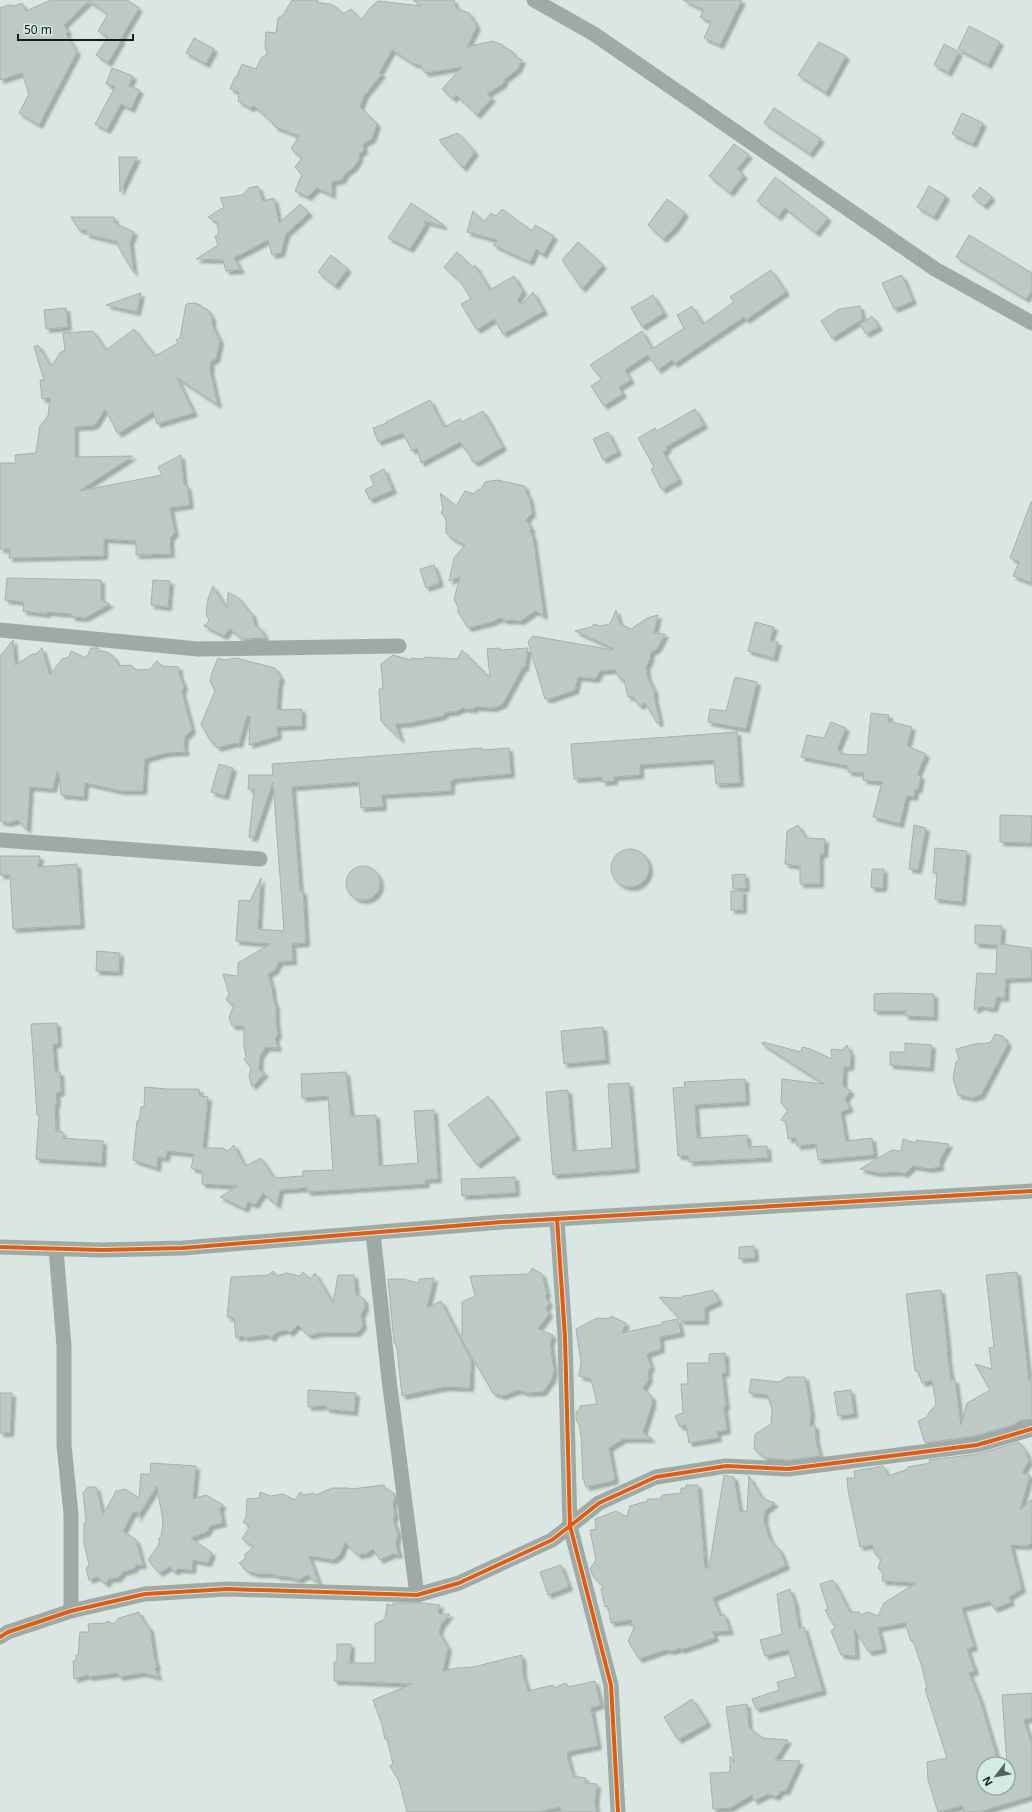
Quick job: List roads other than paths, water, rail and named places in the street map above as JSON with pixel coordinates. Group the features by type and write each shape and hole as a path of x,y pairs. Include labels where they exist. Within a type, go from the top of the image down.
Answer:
{"street":[{"path":"534,0 594,34 935,269 1032,323"},
{"path":"0,630 198,650 399,646"},
{"path":"0,840 260,859"},
{"path":"0,1247 56,1249 183,1248 373,1232 557,1219 1032,1191"},
{"path":"557,1219 565,1337 570,1526 611,1685 618,1812"},
{"path":"373,1232 389,1380 417,1595"},
{"path":"56,1249 64,1346 64,1445 71,1514 71,1611"},
{"path":"0,1636 71,1611 145,1594 227,1589 417,1595 459,1583 552,1540 599,1503 656,1476 726,1466 788,1469 977,1445 1032,1429"}]}
